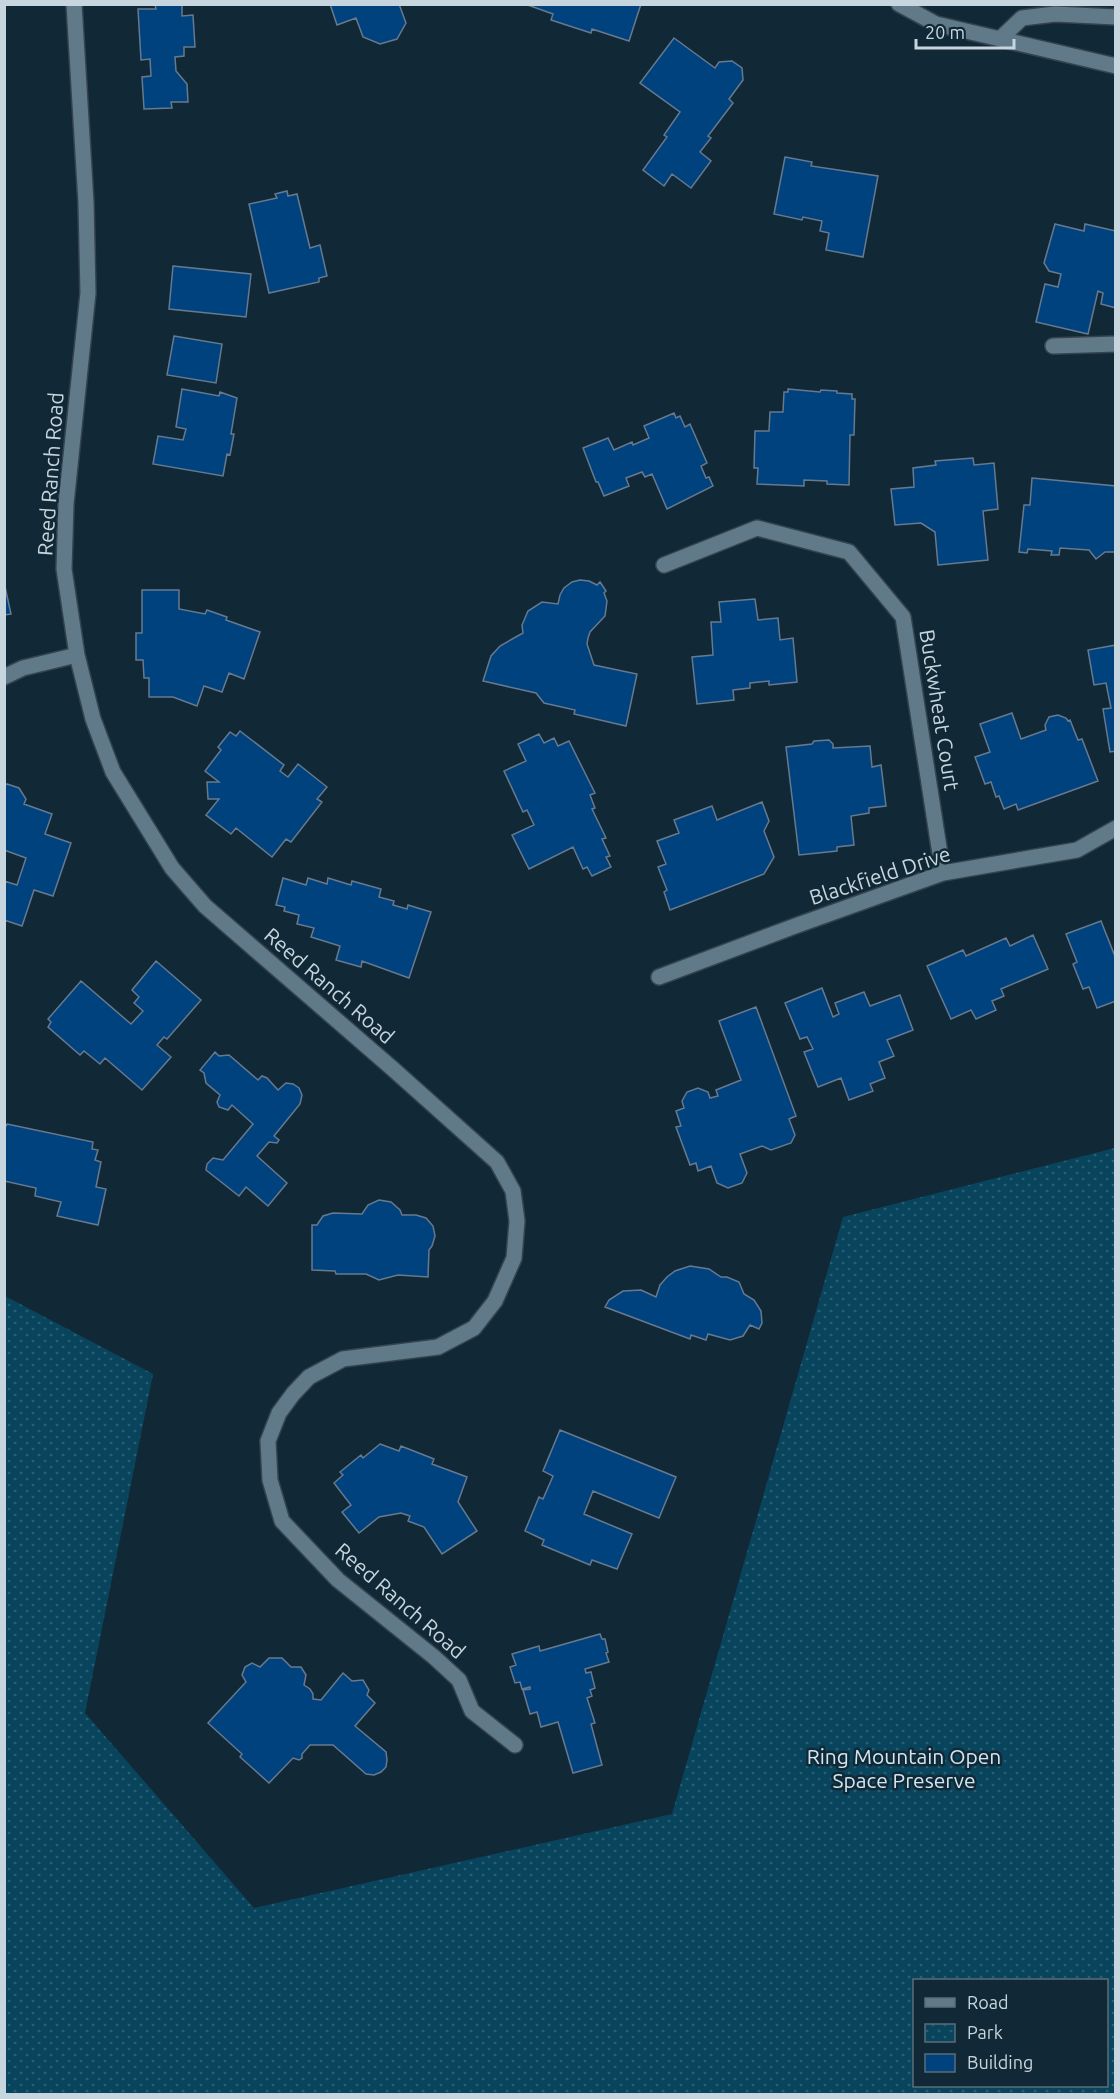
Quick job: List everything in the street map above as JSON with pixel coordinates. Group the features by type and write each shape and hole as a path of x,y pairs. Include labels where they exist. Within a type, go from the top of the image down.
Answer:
{"street":[{"name":"Reed Ranch Road","path":"74,4 87,203 88,293 66,504 64,569 77,655 93,719 113,772 172,868 205,906 497,1162 513,1191 517,1221 514,1258 495,1301 474,1328 438,1347 343,1359 309,1377 279,1413 268,1441 270,1480 282,1521 338,1580 434,1656 459,1680 472,1711 516,1744"},
{"path":"899,4 936,24 1116,66"},
{"path":"1000,39 1023,18 1055,14 1116,17"},
{"path":"1053,346 1116,344"},
{"name":"Buckwheat Court","path":"664,565 757,528 849,552 903,617 944,873"},
{"path":"4,677 22,668 77,655"},
{"name":"Blackfield Drive","path":"659,977 944,873 1077,850 1116,828"}],"green space":[{"name":"Ring Mountain Open Space Preserve","path":"1115,1148 1115,2094 5,2094 5,1296 153,1374 85,1713 254,1908 672,1814 843,1217"}],"building":[{"path":"155,4 182,4 182,16 193,15 195,47 184,47 184,56 175,57 176,71 187,84 188,102 171,102 172,108 144,109 142,77 151,76 150,59 141,60 138,9 156,9"},
{"path":"330,4 399,4 406,23 397,39 380,44 363,37 356,18 337,25"},
{"path":"525,4 641,4 629,41 592,29 591,33 551,20 553,14"},
{"path":"674,38 715,68 719,62 732,61 742,68 743,80 729,99 733,103 708,136 711,138 700,152 711,161 691,188 672,174 664,186 643,170 667,137 664,135 680,112 640,83"},
{"path":"785,157 812,162 811,166 878,176 863,257 826,250 829,233 820,231 822,221 803,217 802,220 774,214"},
{"path":"287,191 288,196 297,194 310,248 320,245 327,276 319,278 319,282 269,293 249,204 277,198 275,194"},
{"path":"1055,224 1084,231 1085,224 1116,231 1116,308 1101,304 1103,293 1098,291 1088,334 1036,322 1045,284 1058,287 1061,274 1049,271 1044,263"},
{"path":"173,266 251,274 246,317 169,309"},
{"path":"174,336 222,344 216,383 167,375"},
{"path":"182,389 219,396 220,392 237,398 231,434 234,434 223,476 153,464 158,436 183,440 186,429 176,427"},
{"path":"788,389 837,391 837,393 852,394 852,399 855,399 854,435 850,435 849,485 804,480 804,486 757,484 758,468 754,468 755,431 769,431 770,412 783,412 784,392 788,392"},
{"path":"674,413 676,418 680,416 685,427 690,424 707,463 701,466 706,478 709,477 713,486 667,509 652,474 645,477 642,472 626,478 629,486 604,496 583,448 608,438 614,450 632,442 633,445 649,438 644,426"},
{"path":"973,458 974,465 994,463 998,509 983,511 988,560 938,565 935,532 921,523 895,525 891,489 914,487 913,468 936,465 935,461"},
{"path":"1032,478 1116,486 1116,552 1105,552 1096,559 1089,550 1060,548 1059,555 1051,555 1052,551 1028,549 1027,553 1019,552 1024,505 1030,505"},
{"path":"580,580 597,585 600,582 606,591 604,593 607,601 605,616 590,632 587,644 594,665 637,674 626,726 574,714 575,710 544,703 536,693 483,681 491,656 500,646 523,633 522,625 528,611 542,602 558,604 564,588"},
{"path":"4,582 11,614 4,615"},
{"path":"142,590 179,590 179,609 205,614 207,610 227,617 226,620 260,632 244,679 229,673 222,692 204,686 197,706 173,697 149,697 149,678 144,678 143,660 136,660 136,633 142,633"},
{"path":"755,599 758,620 778,618 780,640 793,638 797,682 769,685 769,681 750,683 750,688 733,690 734,700 697,704 692,657 713,655 711,622 721,622 719,602"},
{"path":"1116,645 1116,751 1110,752 1103,709 1111,708 1106,683 1094,685 1088,650"},
{"path":"1012,713 1021,739 1046,730 1045,725 1049,717 1058,715 1070,720 1078,740 1082,739 1098,781 1018,810 1016,804 1004,809 999,796 996,797 991,782 985,784 975,757 990,752 980,724"},
{"path":"240,731 284,765 280,771 288,777 298,764 327,787 317,799 322,802 291,842 286,839 272,857 236,828 231,834 206,815 219,799 208,799 207,782 219,782 205,771 221,750 218,747 230,732 236,736"},
{"path":"539,734 544,743 554,738 558,746 569,741 595,793 590,795 595,808 592,809 606,838 602,839 610,856 606,857 611,867 592,876 587,867 583,869 573,847 529,869 512,835 534,825 527,810 523,812 504,771 526,761 518,744"},
{"path":"829,740 833,748 870,746 872,767 881,765 886,806 869,808 869,813 851,816 854,845 837,847 837,851 799,855 786,747"},
{"path":"4,785 19,788 26,799 24,804 52,814 45,834 71,843 53,896 34,890 22,926 4,920 4,881 17,885 26,858 4,850"},
{"path":"762,802 769,821 764,831 774,857 764,874 670,910 664,892 667,890 658,867 666,864 657,841 679,833 674,820 712,806 717,820"},
{"path":"283,878 306,885 308,878 327,884 328,878 351,885 352,881 381,889 379,897 394,901 393,905 407,909 408,905 431,912 409,978 362,961 361,967 336,960 340,946 311,937 314,928 297,924 299,915 284,911 285,907 276,905"},
{"path":"1101,921 1116,959 1116,1001 1097,1008 1089,987 1083,989 1073,964 1077,962 1066,934"},
{"path":"1033,935 1048,969 1001,989 1004,996 992,1001 996,1010 976,1019 971,1010 951,1019 927,966 963,950 966,956 1006,938 1010,946"},
{"path":"156,961 201,1000 167,1039 164,1037 157,1045 171,1057 142,1090 105,1058 100,1064 84,1051 80,1055 48,1027 51,1022 48,1019 81,981 131,1024 143,1011 134,1003 139,997 132,990"},
{"path":"822,988 833,1017 839,1014 835,1003 864,992 870,1006 900,995 913,1030 887,1040 894,1056 879,1062 885,1078 870,1084 873,1091 849,1100 841,1078 818,1087 804,1052 813,1049 807,1037 800,1039 785,1003"},
{"path":"756,1007 796,1116 789,1119 795,1135 791,1143 771,1150 762,1146 740,1154 747,1173 742,1183 728,1188 717,1183 711,1166 698,1171 696,1163 690,1165 676,1127 681,1126 676,1111 684,1108 682,1101 687,1092 698,1088 708,1092 710,1098 718,1096 716,1090 741,1080 719,1021"},
{"path":"215,1052 219,1056 229,1055 258,1080 262,1076 267,1078 278,1090 286,1083 293,1084 299,1088 302,1095 300,1104 274,1136 279,1140 277,1143 269,1142 257,1156 287,1183 268,1206 246,1187 239,1196 206,1170 207,1164 213,1158 223,1160 253,1124 232,1105 228,1110 219,1107 217,1102 220,1095 206,1083 204,1073 200,1070"},
{"path":"7,1124 93,1142 92,1149 98,1150 95,1160 101,1162 96,1187 106,1189 98,1225 57,1216 61,1202 35,1196 36,1188 4,1181 4,1129"},
{"path":"379,1200 391,1202 402,1215 426,1218 433,1226 435,1236 429,1250 428,1277 398,1275 379,1280 366,1274 336,1274 335,1271 312,1270 312,1225 317,1225 323,1216 333,1213 362,1214 368,1205"},
{"path":"690,1266 709,1269 721,1277 739,1282 744,1294 754,1300 761,1311 762,1323 759,1329 750,1325 743,1336 730,1340 708,1334 706,1340 691,1335 690,1339 605,1307 609,1300 623,1291 641,1290 656,1297 660,1285 667,1277 675,1271"},
{"path":"560,1430 676,1477 659,1518 593,1491 584,1514 632,1534 617,1569 592,1560 590,1565 542,1545 544,1540 525,1531 539,1497 543,1499 553,1476 543,1471"},
{"path":"380,1444 399,1451 401,1446 434,1459 432,1464 467,1477 458,1502 477,1531 442,1554 424,1527 408,1521 410,1516 401,1513 379,1517 359,1533 342,1512 351,1505 334,1483 343,1475 340,1472 361,1455 363,1458"},
{"path":"600,1634 602,1639 605,1639 609,1662 585,1669 586,1673 591,1672 595,1688 590,1690 592,1696 587,1698 595,1723 591,1724 602,1765 573,1773 558,1722 541,1727 537,1712 530,1714 523,1690 530,1689 530,1687 522,1689 520,1682 515,1683 510,1667 516,1665 512,1654 539,1646 540,1651"},
{"path":"269,1658 282,1658 291,1667 301,1667 306,1675 304,1685 310,1689 313,1699 321,1700 343,1673 352,1681 363,1680 369,1690 367,1695 375,1703 355,1726 386,1752 386,1767 374,1775 366,1774 333,1745 310,1745 302,1754 302,1758 299,1760 293,1758 269,1783 240,1757 242,1754 208,1723 246,1682 242,1675 245,1667 252,1663 260,1667"}]}
